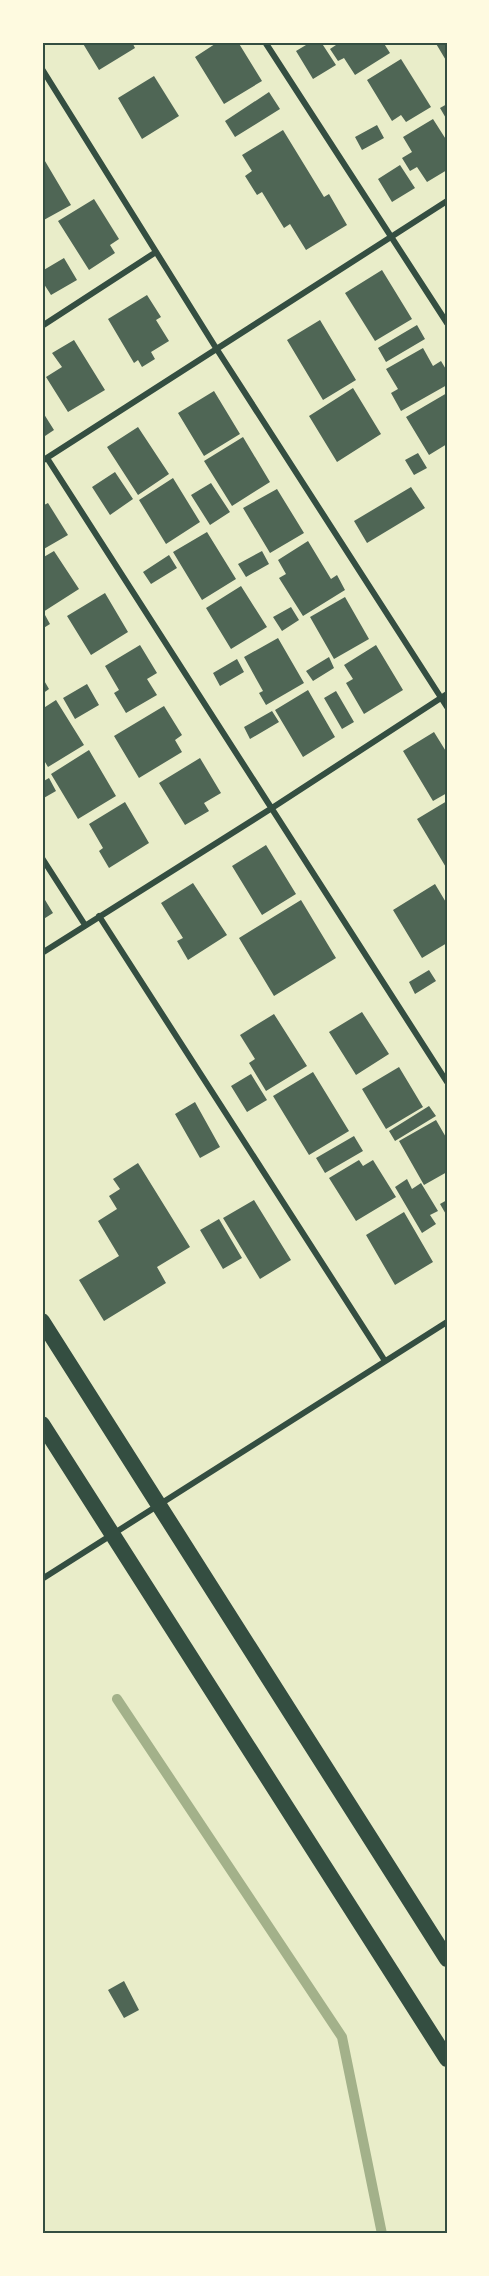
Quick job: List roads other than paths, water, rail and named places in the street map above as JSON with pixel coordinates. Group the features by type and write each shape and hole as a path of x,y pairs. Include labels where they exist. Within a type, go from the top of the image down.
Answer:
{"highway":[{"path":"42,1321 447,1959"},
{"path":"42,1424 447,2059"}],"street":[{"path":"265,42 447,323"},
{"path":"42,69 216,348 444,695 447,707"},
{"path":"447,201 44,459 272,808 447,1082"},
{"path":"42,326 156,252"},
{"path":"42,953 272,808 444,695"},
{"path":"42,858 85,925"},
{"path":"99,916 386,1361"},
{"path":"42,1579 447,1322"}],"waterway":[{"path":"117,1699 342,2037 382,2234"}]}
